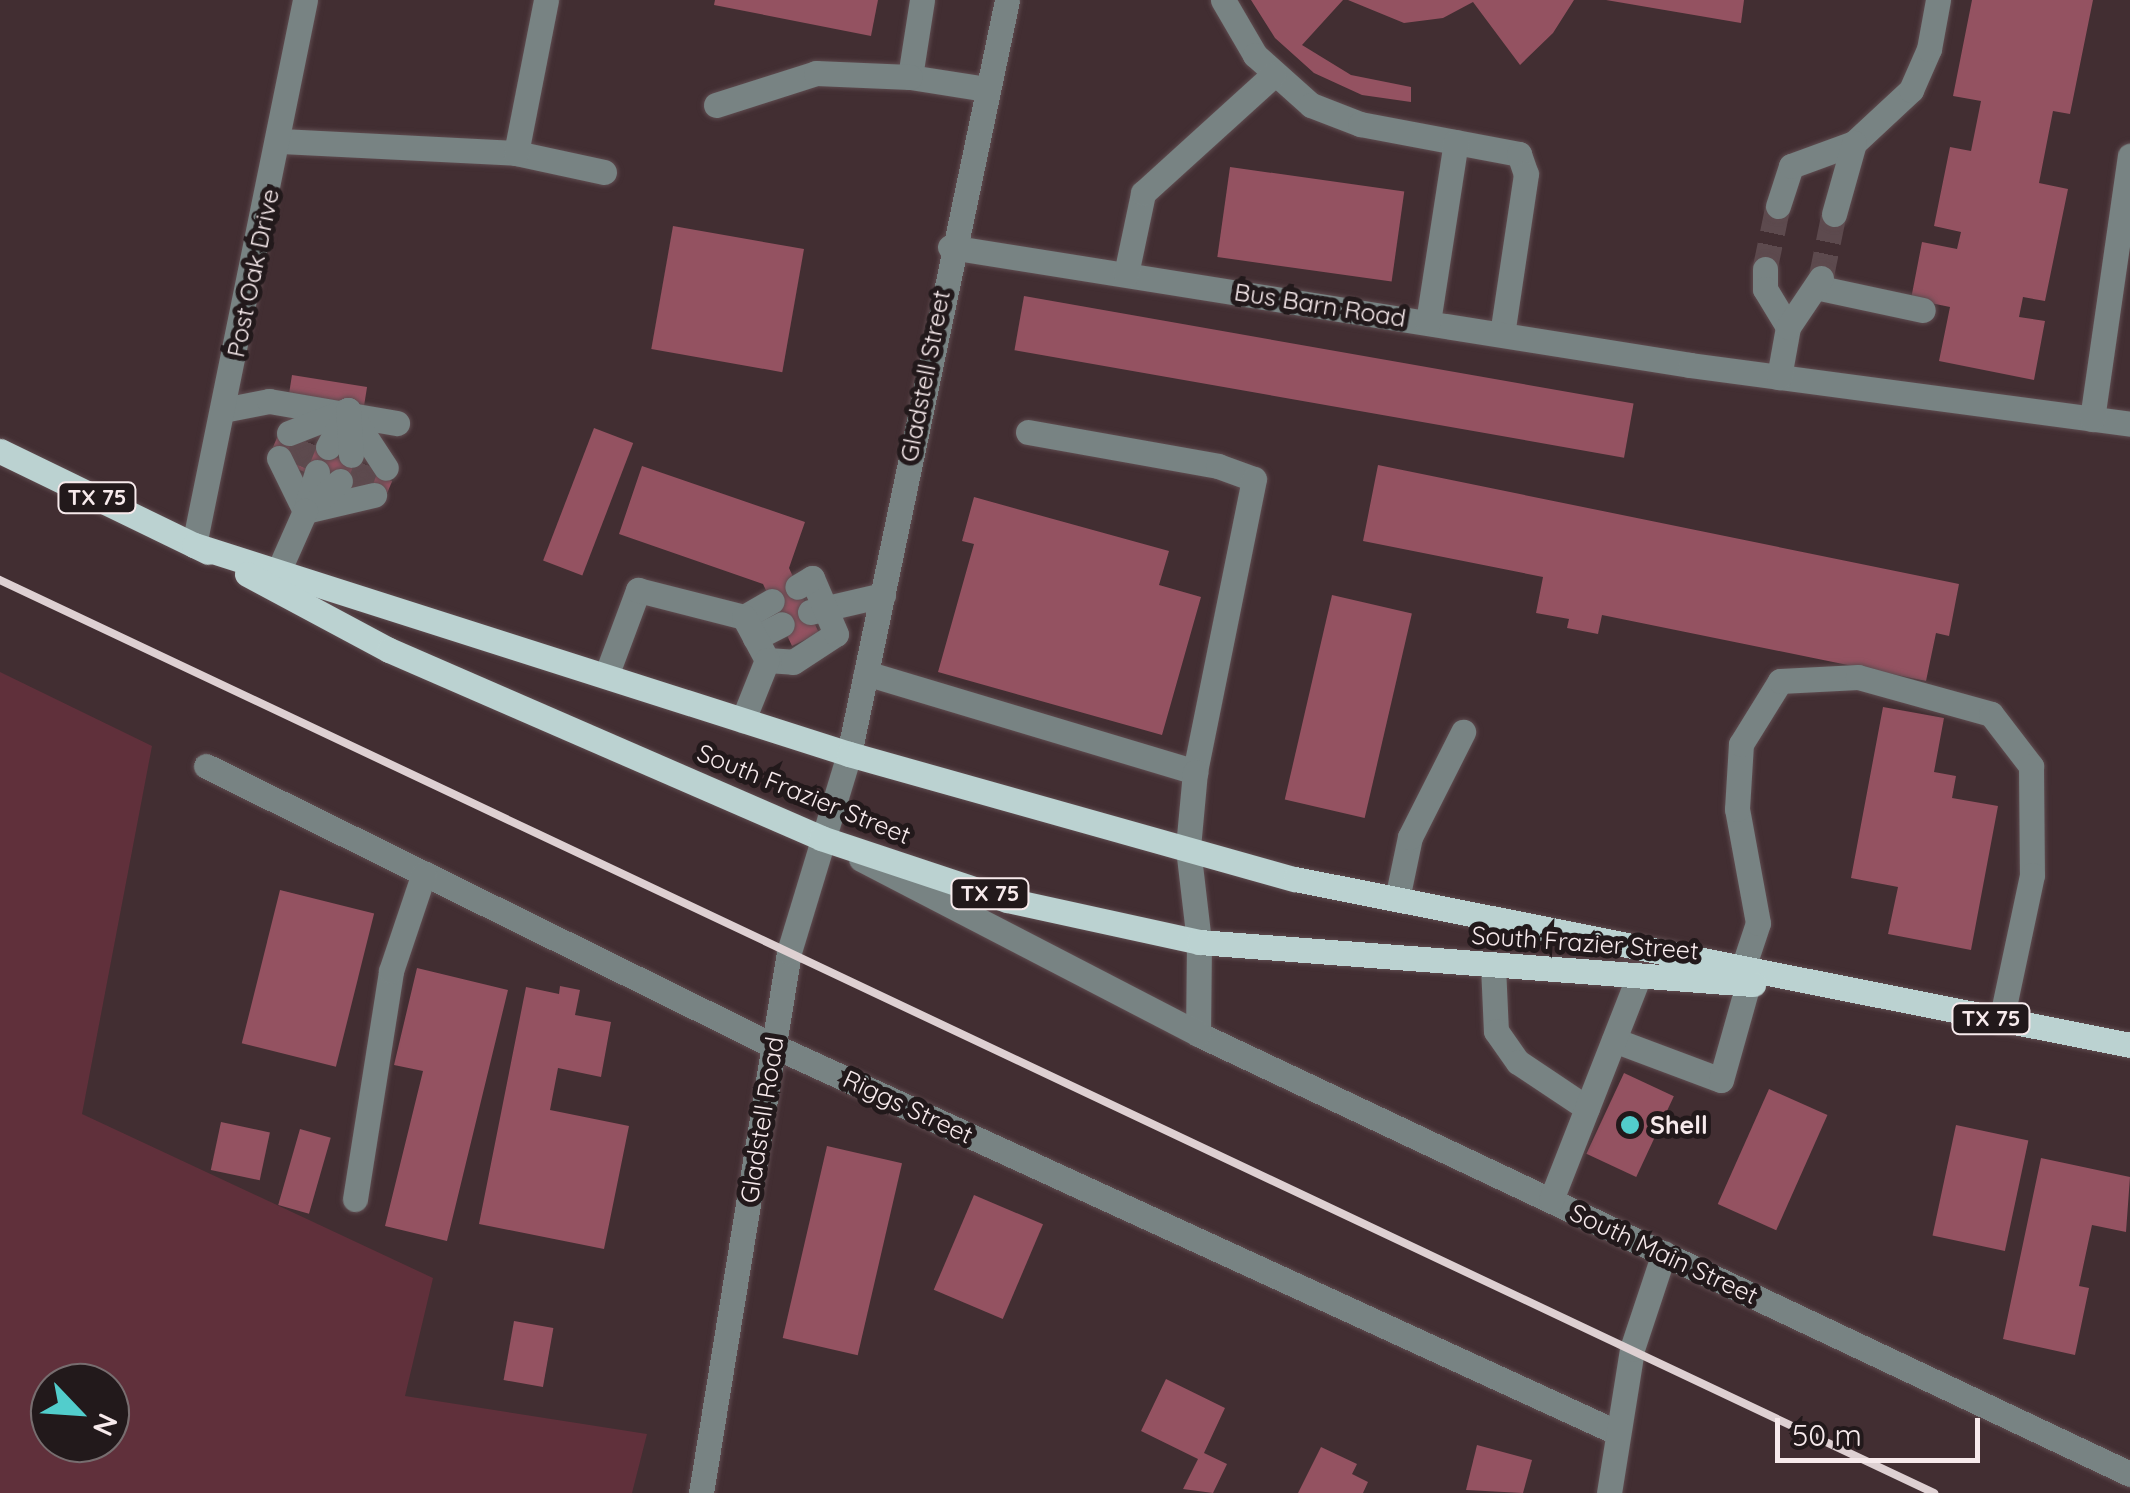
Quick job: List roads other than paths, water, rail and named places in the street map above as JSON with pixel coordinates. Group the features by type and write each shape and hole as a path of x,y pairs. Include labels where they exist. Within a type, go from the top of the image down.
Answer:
{"main road":[{"name":"South Frazier Street","path":"0,451 194,545 389,650 821,838 1007,900 1199,942 1639,976 1742,978 1852,991 2130,1045"},
{"name":"South Frazier Street","path":"194,545 849,754 1188,848 1742,978"}],"street":[{"name":"Post Oak Drive","path":"194,545 281,142 305,0"},
{"path":"516,153 546,0"},
{"path":"910,76 922,0"},
{"name":"Gladstell Street","path":"849,754 950,247 1006,0"},
{"path":"1223,0 1241,36 1273,75 1310,105 1342,119 1510,150 1524,161 1502,334"},
{"path":"1778,206 1791,166 1854,143 1910,90 1929,48 1938,0"},
{"path":"716,104 816,74 910,76 987,89"},
{"path":"1126,274 1142,194 1273,75"},
{"path":"281,142 516,153 604,172"},
{"path":"1428,322 1456,142"},
{"path":"1834,214 1854,143"},
{"path":"2092,419 2130,156"},
{"name":"Bus Barn Road","path":"950,247 1690,365 2130,424"},
{"path":"1765,269 1766,289 1788,327"},
{"path":"1779,377 1788,327 1821,283 1923,310"},
{"path":"223,410 270,401 348,410 397,423"},
{"path":"338,451 348,410"},
{"path":"338,451 348,410"},
{"path":"338,451 348,410"},
{"path":"1028,432 1218,466 1254,479 1195,772 1188,848 1199,942 1198,1034"},
{"path":"278,572 305,511 327,476"},
{"path":"305,511 327,476"},
{"path":"305,511 327,476"},
{"path":"606,676 638,590 755,638 793,662 836,634 816,609 812,578 797,587"},
{"path":"816,609 883,595"},
{"path":"743,720 755,638 777,613"},
{"path":"866,673 1195,772"},
{"path":"1614,1040 1721,1080 1758,923 1737,809 1740,744 1780,681 1858,677 1991,714 2031,766 2032,876 2001,1020"},
{"path":"1397,899 1410,837 1462,732"},
{"name":"Gladstell Road","path":"701,1493 790,952 849,754"},
{"name":"Riggs Street","path":"206,766 774,1046 1618,1433"},
{"name":"South Main Street","path":"821,838 1198,1034 2130,1474"},
{"path":"354,1199 391,971 424,873"},
{"path":"1493,966 1496,1031 1518,1062 1587,1108"},
{"path":"1551,1200 1639,976"},
{"path":"1609,1493 1632,1349 1664,1254"}],"tunnel":[{"path":"1765,269 1778,206"},
{"path":"1821,278 1834,214"},
{"path":"296,464 306,439"},
{"path":"358,488 368,462"}],"railway":[{"path":"0,580 1934,1493"}],"place":[{"name":"Shell","path":"1630,1125"}]}
